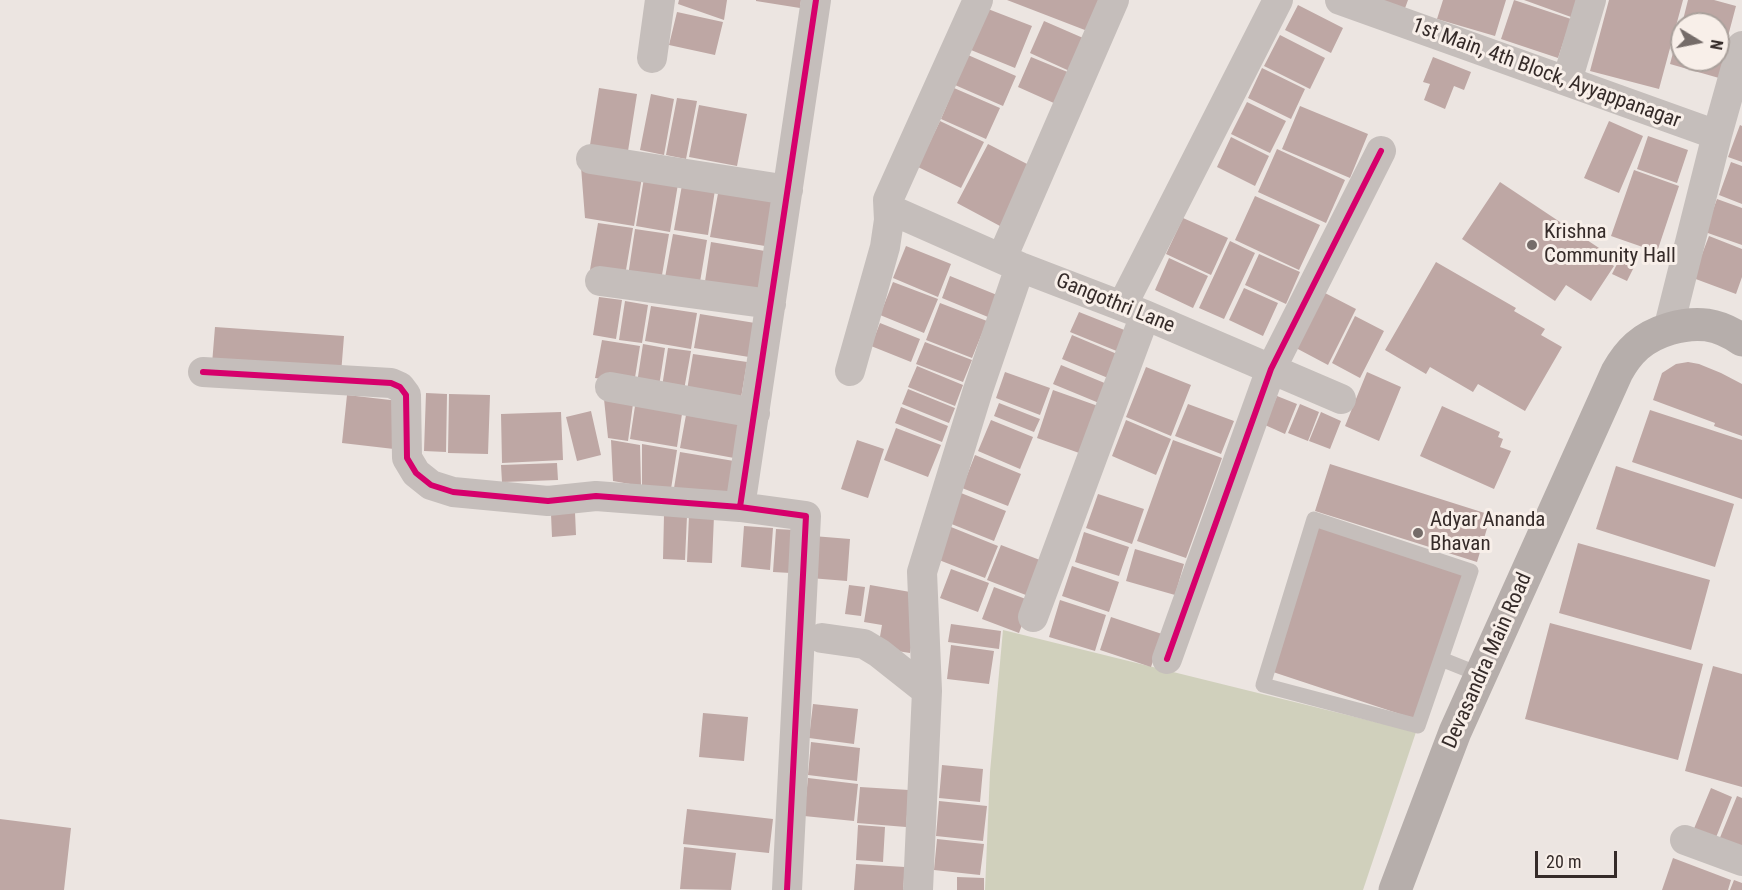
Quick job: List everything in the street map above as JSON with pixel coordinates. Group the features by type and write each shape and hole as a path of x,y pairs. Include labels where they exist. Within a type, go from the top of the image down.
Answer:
{"main road":[{"name":"Devasandra Main Road","path":"1395,890 1455,732 1617,372 1637,346 1651,336 1668,330 1685,326 1707,325 1723,329 1742,340"}],"street":[{"path":"652,58 660,0"},
{"path":"740,507 816,0"},
{"path":"850,371 885,247 889,220 888,200 978,0"},
{"path":"918,890 927,691 922,572 978,390 1011,263 1114,0"},
{"path":"1033,617 1134,310 1278,0"},
{"name":"1st Main, 4th Block, Ayyappanagar","path":"1340,0 1413,12 1568,81 1717,135"},
{"path":"1568,81 1591,0"},
{"path":"1668,330 1742,46"},
{"path":"1167,659 1271,369 1381,151"},
{"path":"591,159 788,190"},
{"name":"Gangothri Lane","path":"889,209 1011,263 1134,310 1341,399"},
{"path":"600,281 771,304"},
{"path":"203,372 391,383 400,387 406,395 407,458 416,473 431,485 453,492 548,501 596,496 740,507 806,516 787,890"},
{"path":"610,387 754,413"},
{"path":"822,638 864,644 879,652 927,691"},
{"path":"1685,840 1742,861"}],"lane":[{"path":"1314,519 1471,571 1441,660 1418,726 1263,685 1314,519"},
{"path":"1441,660 1481,675"}],"green space":[{"path":"1003,630 1416,732 1363,890 985,890 990,772"}],"building":[{"path":"679,0 727,0 724,20 678,4"},
{"path":"756,0 801,0 800,8"},
{"path":"1007,0 1103,0 1090,32"},
{"path":"1373,0 1408,0 1404,11"},
{"path":"1443,0 1506,0 1495,36 1437,19"},
{"path":"1514,0 1571,19 1558,58 1501,39"},
{"path":"1524,0 1577,0 1571,17"},
{"path":"1609,0 1683,0 1680,12 1670,12 1670,48 1659,89 1590,71"},
{"path":"1688,0 1714,0 1736,6 1730,29 1730,12 1685,12"},
{"path":"1298,5 1343,28 1331,53 1285,30"},
{"path":"988,9 1032,26 1015,68 971,50"},
{"path":"677,12 723,22 715,55 669,45"},
{"path":"1044,21 1090,41 1076,74 1030,53"},
{"path":"1280,35 1325,58 1310,89 1264,66"},
{"path":"968,55 1016,76 1003,106 955,85"},
{"path":"1031,57 1070,73 1056,104 1018,87"},
{"path":"1433,57 1471,72 1464,90 1454,86 1445,109 1424,100 1430,84 1423,82"},
{"path":"1262,68 1305,89 1291,119 1248,98"},
{"path":"1698,72 1721,72 1719,78"},
{"path":"599,88 637,94 628,151 590,145"},
{"path":"954,88 1000,108 986,139 941,119"},
{"path":"651,94 674,99 664,155 640,150"},
{"path":"677,98 697,101 686,159 666,155"},
{"path":"1247,102 1286,121 1270,153 1231,134"},
{"path":"699,105 747,114 737,166 689,157"},
{"path":"1300,106 1368,134 1350,178 1282,149"},
{"path":"940,121 984,142 961,188 918,167"},
{"path":"1609,121 1643,136 1619,193 1584,178"},
{"path":"1740,125 1742,126 1742,162 1728,157"},
{"path":"1648,136 1688,150 1677,183 1637,169"},
{"path":"1231,137 1269,156 1255,186 1217,167"},
{"path":"988,144 1031,166 1000,226 957,203"},
{"path":"1277,149 1345,180 1326,223 1258,192"},
{"path":"1731,162 1742,166 1742,204 1719,195"},
{"path":"581,167 642,177 634,226 585,218"},
{"path":"1634,170 1679,186 1657,252 1611,236"},
{"path":"644,178 678,184 670,232 636,226"},
{"name":"Krishna Community Hall","path":"1500,182 1602,250 1598,256 1614,266 1591,301 1566,285 1555,301 1462,239"},
{"path":"682,185 715,190 708,235 674,230"},
{"path":"719,188 774,197 765,246 710,237"},
{"path":"1255,196 1320,225 1299,270 1235,240"},
{"path":"1717,199 1742,208 1742,245 1705,232"},
{"path":"1183,218 1228,238 1211,275 1166,254"},
{"path":"598,223 633,228 625,276 590,270"},
{"path":"635,229 669,234 661,281 628,276"},
{"path":"673,234 707,240 699,288 664,283"},
{"path":"1709,236 1742,249 1742,277 1736,294 1693,278"},
{"path":"1230,241 1255,253 1224,319 1199,308"},
{"path":"711,242 765,251 758,297 704,288"},
{"path":"906,246 951,264 938,297 893,278"},
{"path":"1259,254 1300,272 1286,304 1245,285"},
{"path":"1622,254 1637,261 1627,281 1612,274"},
{"path":"1169,258 1208,276 1193,308 1155,290"},
{"path":"1436,262 1516,308 1514,311 1545,329 1541,335 1562,347 1525,411 1478,384 1473,392 1430,367 1426,374 1385,350"},
{"path":"950,276 997,295 988,317 942,298"},
{"path":"893,282 938,299 924,333 880,315"},
{"path":"1244,288 1278,303 1263,336 1229,320"},
{"path":"1325,293 1356,309 1328,365 1296,348"},
{"path":"599,297 622,300 616,339 593,335"},
{"path":"625,301 648,305 642,343 619,340"},
{"path":"940,303 987,321 972,358 926,340"},
{"path":"651,306 697,313 691,349 645,341"},
{"path":"1079,312 1127,331 1119,352 1070,332"},
{"path":"700,314 755,323 749,357 694,348"},
{"path":"1355,316 1384,331 1360,378 1332,363"},
{"path":"880,323 920,339 911,362 871,346"},
{"path":"215,327 344,336 341,374 212,364"},
{"path":"1072,335 1117,354 1108,378 1062,359"},
{"path":"602,340 640,346 634,384 595,378"},
{"path":"925,342 972,360 963,382 916,364"},
{"path":"643,344 665,348 659,386 637,383"},
{"path":"668,348 691,351 684,390 662,387"},
{"path":"693,354 747,362 741,398 687,390"},
{"path":"1688,362 1699,364 1742,384 1742,436 1714,426 1715,423 1653,400 1662,373 1676,364"},
{"path":"1061,365 1107,384 1099,403 1053,384"},
{"path":"917,366 963,385 955,406 908,387"},
{"path":"1146,367 1191,385 1171,436 1126,417"},
{"path":"1005,372 1050,388 1040,415 996,398"},
{"path":"1367,372 1401,387 1379,441 1345,426"},
{"path":"908,389 955,408 949,423 902,404"},
{"path":"1053,390 1098,406 1082,454 1037,438"},
{"path":"426,393 447,394 446,452 424,451"},
{"path":"449,394 490,395 488,454 448,453"},
{"path":"347,395 399,401 394,449 342,443"},
{"path":"1277,396 1297,404 1285,434 1265,425"},
{"path":"604,399 633,404 628,441 608,438"},
{"path":"999,403 1040,419 1034,432 994,416"},
{"path":"1188,404 1234,421 1221,454 1175,436"},
{"path":"1300,404 1319,412 1308,441 1288,433"},
{"path":"635,406 682,414 677,447 630,439"},
{"path":"1442,406 1500,432 1498,437 1503,439 1500,447 1511,451 1494,489 1420,456"},
{"path":"901,407 948,426 942,442 895,423"},
{"path":"1650,410 1742,440 1742,499 1632,462"},
{"path":"591,411 601,455 577,461 566,417"},
{"path":"561,412 563,460 502,463 501,414"},
{"path":"1321,412 1341,421 1330,449 1309,441"},
{"path":"686,415 740,424 734,458 680,448"},
{"path":"991,420 1033,437 1020,469 978,451"},
{"path":"1126,420 1171,439 1156,475 1112,456"},
{"path":"896,428 941,445 928,477 884,460"},
{"path":"611,440 640,445 641,486 613,481"},
{"path":"857,440 884,449 868,498 841,489"},
{"path":"1173,440 1222,458 1186,558 1137,541"},
{"path":"642,444 677,450 671,489 642,485"},
{"path":"680,452 734,461 727,497 674,488"},
{"path":"975,455 1021,474 1008,506 962,488"},
{"path":"557,463 558,480 502,482 501,465"},
{"path":"1330,464 1491,515 1477,562 1315,511"},
{"path":"1616,466 1734,504 1715,567 1596,529"},
{"path":"961,493 1006,511 994,541 949,523"},
{"path":"1098,494 1144,509 1132,544 1086,528"},
{"path":"575,512 576,535 552,537 551,514"},
{"path":"664,515 687,516 685,560 663,559"},
{"path":"689,515 714,516 712,563 687,562"},
{"path":"744,526 773,528 770,570 741,567"},
{"path":"951,527 998,546 985,578 939,560"},
{"path":"1318,527 1463,575 1415,719 1270,671"},
{"path":"776,529 795,530 791,573 773,572"},
{"path":"1084,532 1129,547 1119,576 1075,562"},
{"path":"813,536 850,539 847,581 810,578"},
{"path":"1578,543 1710,580 1691,650 1559,613"},
{"path":"1001,545 1045,562 1031,597 987,580"},
{"path":"1135,549 1184,564 1175,595 1126,581"},
{"path":"1072,566 1119,582 1109,612 1062,596"},
{"path":"951,569 989,583 978,612 940,598"},
{"path":"849,585 865,587 861,616 845,614"},
{"path":"870,585 916,593 918,609 910,653 878,648 882,625 864,622"},
{"path":"994,587 1031,601 1019,633 982,619"},
{"path":"1060,600 1106,615 1095,651 1049,637"},
{"path":"1111,617 1162,634 1151,667 1100,650"},
{"path":"1550,623 1703,664 1678,760 1525,719"},
{"path":"951,624 1001,631 999,649 948,642"},
{"path":"951,645 994,651 989,684 947,679"},
{"path":"1713,666 1742,674 1742,787 1685,771"},
{"path":"813,704 858,709 854,744 809,738"},
{"path":"703,713 748,717 744,761 699,757"},
{"path":"811,742 860,748 857,781 808,775"},
{"path":"942,765 983,769 980,802 939,798"},
{"path":"808,778 858,784 854,821 804,816"},
{"path":"860,787 909,790 906,827 857,823"},
{"path":"1711,788 1732,797 1715,840 1693,831"},
{"path":"1737,796 1742,798 1742,847 1719,840"},
{"path":"939,801 987,806 983,841 936,836"},
{"path":"687,809 773,819 769,853 683,844"},
{"path":"0,819 71,828 64,890 0,890"},
{"path":"858,825 885,827 883,862 856,860"},
{"path":"937,839 984,844 980,875 934,870"},
{"path":"684,847 736,853 731,890 680,889"},
{"path":"1673,858 1731,880 1728,890 1662,890"},
{"path":"856,864 905,867 903,890 854,890"},
{"path":"957,877 984,878 984,890 957,890"},
{"path":"1734,880 1742,883 1742,890 1730,890"}],"cycle path":[{"path":"740,507 816,0"},
{"path":"1167,659 1271,369 1381,151"},
{"path":"203,372 391,383 400,387 406,395 407,458 416,473 431,485 453,492 548,501 596,496 740,507 806,516 787,890"}],"place":[{"name":"Krishna Community Hall","path":"1532,245"},
{"name":"Adyar Ananda Bhavan","path":"1418,533"}]}
